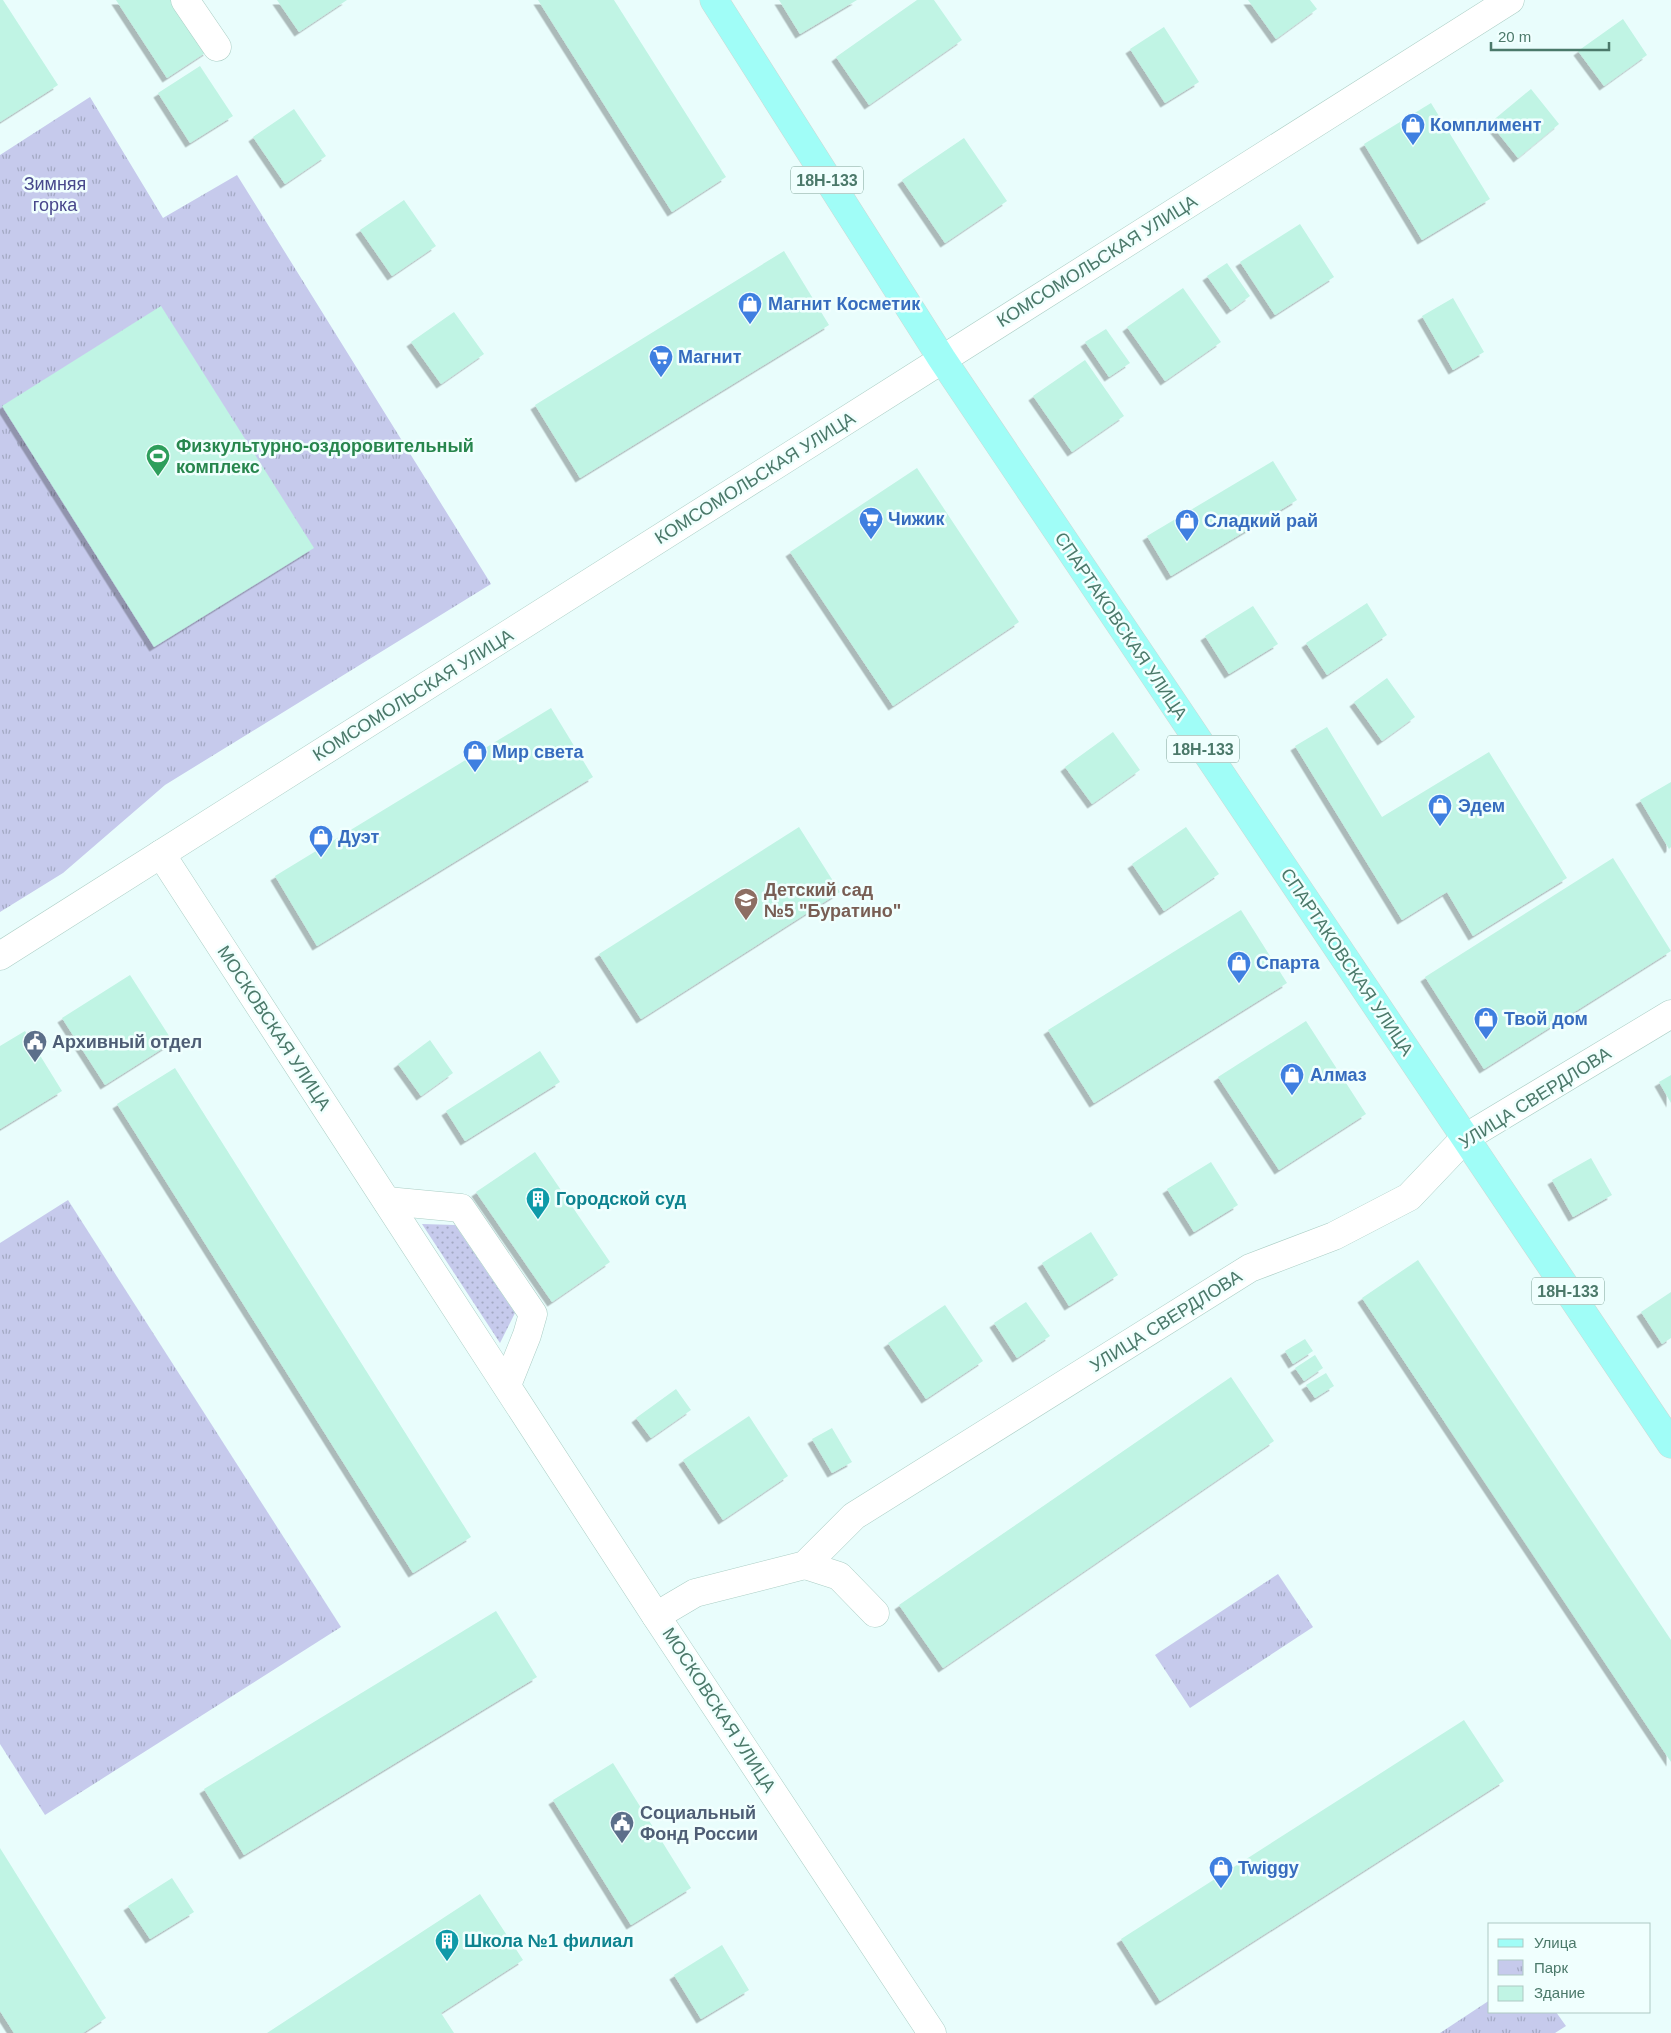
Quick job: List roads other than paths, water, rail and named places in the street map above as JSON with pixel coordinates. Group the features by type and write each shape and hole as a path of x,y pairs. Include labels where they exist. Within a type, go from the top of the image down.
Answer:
{"main road":[{"name":"СПАРТАКОВСКАЯ УЛИЦА","path":"714,0 942,359 1671,1444"}],"street":[{"path":"185,0 217,47"},
{"name":"КОМСОМОЛЬСКАЯ УЛИЦА","path":"0,956 1510,0"},
{"name":"МОСКОВСКАЯ УЛИЦА","path":"161,854 656,1616 932,2033"},
{"name":"УЛИЦА СВЕРДЛОВА","path":"806,1565 854,1516 1250,1268 1334,1236 1409,1196 1465,1138 1671,1014"},
{"path":"388,1201 461,1208 532,1314 527,1335 507,1385"},
{"path":"656,1616 695,1593 806,1565 839,1576 875,1613"}],"place":[{"name":"Комплимент","path":"1413,146"},
{"name":"Магнит Косметик","path":"750,325"},
{"name":"Магнит","path":"661,378"},
{"name":"Физкультурно-оздоровительный комплекс","path":"158,477"},
{"name":"Чижик","path":"871,540"},
{"name":"Сладкий рай","path":"1187,542"},
{"name":"Мир света","path":"475,773"},
{"name":"Эдем","path":"1440,827"},
{"name":"Дуэт","path":"321,858"},
{"name":"Детский сад №5 \"Буратино\"","path":"746,921"},
{"name":"Спарта","path":"1239,984"},
{"name":"Твой дом","path":"1486,1040"},
{"name":"Архивный отдел","path":"35,1063"},
{"name":"Алмаз","path":"1292,1096"},
{"name":"Городской суд","path":"538,1220"},
{"name":"Социальный Фонд России","path":"622,1844"},
{"name":"Twiggy","path":"1221,1889"},
{"name":"Школа №1 филиал","path":"447,1962"}],"park label":[{"name":"Зимняя горка","path":"55,194"}]}
